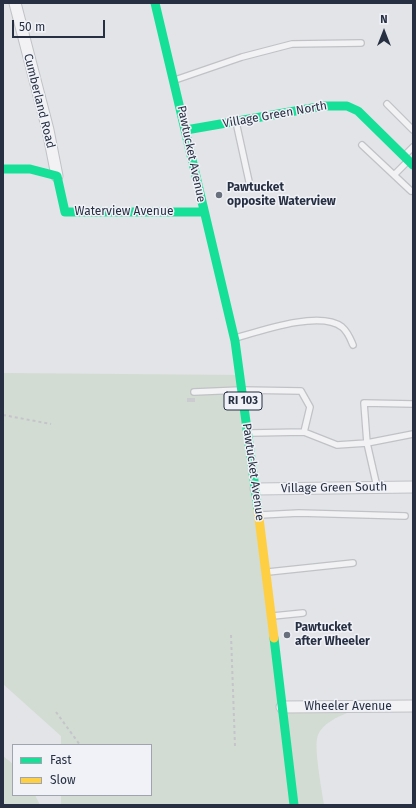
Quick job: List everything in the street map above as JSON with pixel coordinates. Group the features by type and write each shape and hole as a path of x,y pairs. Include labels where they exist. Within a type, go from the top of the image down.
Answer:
{"main road":[{"name":"Pawtucket Avenue","path":"156,3 234,339 256,489 294,805"},
{"name":"Village Green North","path":"186,130 324,106 348,106 358,111 408,161"},
{"path":"3,169 20,167 48,172 57,176"},
{"name":"Waterview Avenue","path":"57,176 65,212 204,212"}],"street":[{"name":"Cumberland Road","path":"15,3 48,130 57,176"},
{"name":"Village Green South","path":"256,489 413,487"},
{"name":"Wheeler Avenue","path":"282,707 413,706"}],"lane":[{"path":"174,81 242,57 292,44 361,43"},
{"path":"387,104 413,130"},
{"path":"236,121 250,186"},
{"path":"362,145 411,191"},
{"path":"394,175 408,161 413,147"},
{"path":"234,339 297,322 315,321 340,326 348,334 353,345"},
{"path":"194,392 241,390 301,392 310,407 304,432"},
{"path":"377,487 367,443 364,403 413,404"},
{"path":"248,433 304,432 337,445 367,443 413,434"},
{"path":"259,515 299,513 405,516"},
{"path":"266,572 353,563"},
{"path":"271,616 303,613"}],"path":[{"path":"3,415 52,424"},
{"path":"231,635 235,746"},
{"path":"56,712 79,744"}],"shaded area":[{"path":"3,373 240,375 281,705 347,710 347,713 326,724 318,735 317,758 324,805 61,805 61,796 152,796 152,744 61,744 61,736 3,684"},
{"path":"3,756 12,763 12,796 36,796 40,805 3,805"}],"building":[{"path":"187,398 195,398 195,402 187,402"}],"traffic: fast":[{"path":"155,3 235,341 258,510"},
{"path":"186,130 324,106 347,106 358,111 413,165"},
{"path":"3,169 30,169 57,176 65,212 204,212"},
{"path":"274,638 294,805"}],"traffic: slow":[{"path":"258,510 274,638"}],"place":[{"name":"Pawtucket opposite Waterview","path":"219,195"},
{"name":"Pawtucket after Wheeler","path":"287,635"}]}
